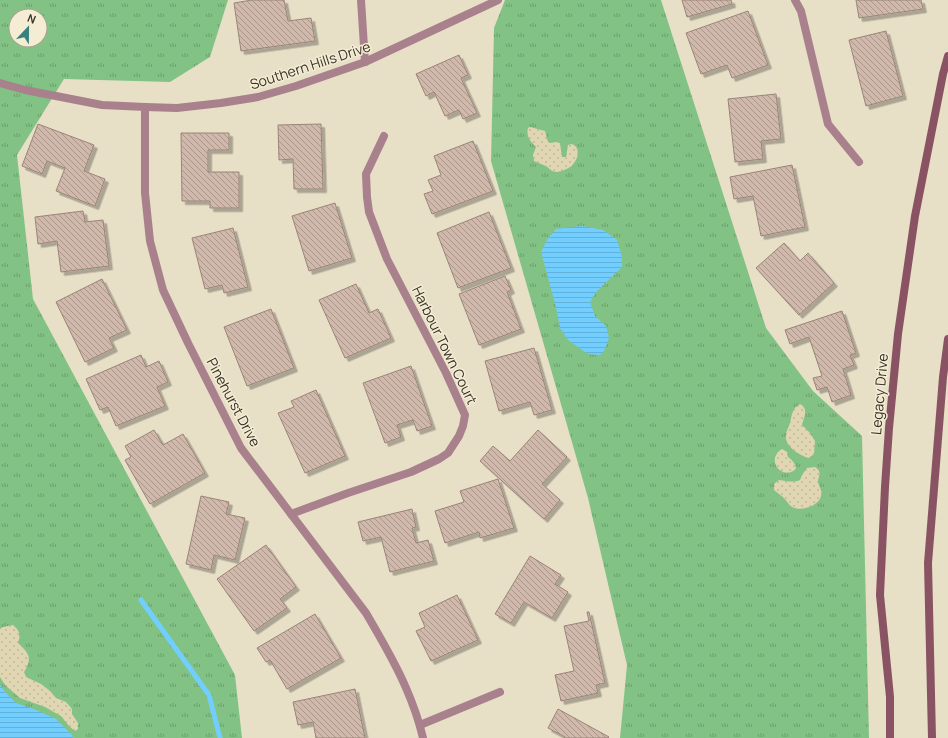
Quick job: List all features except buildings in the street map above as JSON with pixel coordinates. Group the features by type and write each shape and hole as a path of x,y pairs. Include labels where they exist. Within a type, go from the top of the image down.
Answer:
{"main road":[{"name":"Legacy Drive","path":"890,738 890,697 880,595 884,494 889,428 898,334 914,216 948,56"},
{"path":"932,738 928,564 946,378 948,339"}],"street":[{"path":"361,0 365,62"},
{"name":"Southern Hills Drive","path":"0,83 26,90 102,104 145,107 177,108 258,97 365,62 498,0"},
{"path":"795,0 801,11 828,124 859,162"},
{"name":"Pinehurst Drive","path":"145,107 145,193 150,241 163,290 188,343 242,448 366,613 381,638 406,688 420,725 423,738"},
{"name":"Harbour Town Court","path":"291,514 411,472 439,460 448,453 459,436 463,426 465,415 446,373 387,259 369,212 366,174 384,136"},
{"path":"420,725 500,692"}],"green space":[{"path":"0,0 228,0 210,57 170,82 64,79 17,155 33,299 235,675 242,738 0,738"},
{"path":"505,0 661,0 766,328 813,391 862,436 869,738 620,738 627,665 588,498 491,161 494,28"}],"sand":[{"path":"530,127 545,131 548,142 560,143 562,157 566,157 568,145 575,145 578,155 573,165 559,172 555,172 534,161 533,155 536,147 528,136 528,128"},
{"path":"800,404 803,406 805,411 802,425 815,441 814,454 809,458 793,450 787,443 786,439 786,432 793,412"},
{"path":"782,449 787,452 788,457 795,465 796,468 792,472 786,473 778,469 776,465 775,457"},
{"path":"815,467 819,472 818,481 821,490 820,500 817,503 800,509 792,507 774,490 774,484 779,480 790,482 798,481 807,468"},
{"path":"13,625 19,633 18,643 25,650 29,658 28,665 24,672 26,677 41,684 56,698 66,702 72,709 72,714 78,723 78,729 75,731 61,716 45,707 20,698 5,685 0,677 0,629"}],"water":[{"path":"582,226 603,230 617,240 622,257 622,267 596,292 590,302 595,316 606,326 609,338 604,351 600,355 588,354 568,340 560,328 556,307 541,252 547,240 556,229"},
{"path":"0,685 16,703 56,719 72,735 73,738 0,738"}],"waterway":[{"path":"141,600 209,695 220,738"}]}
